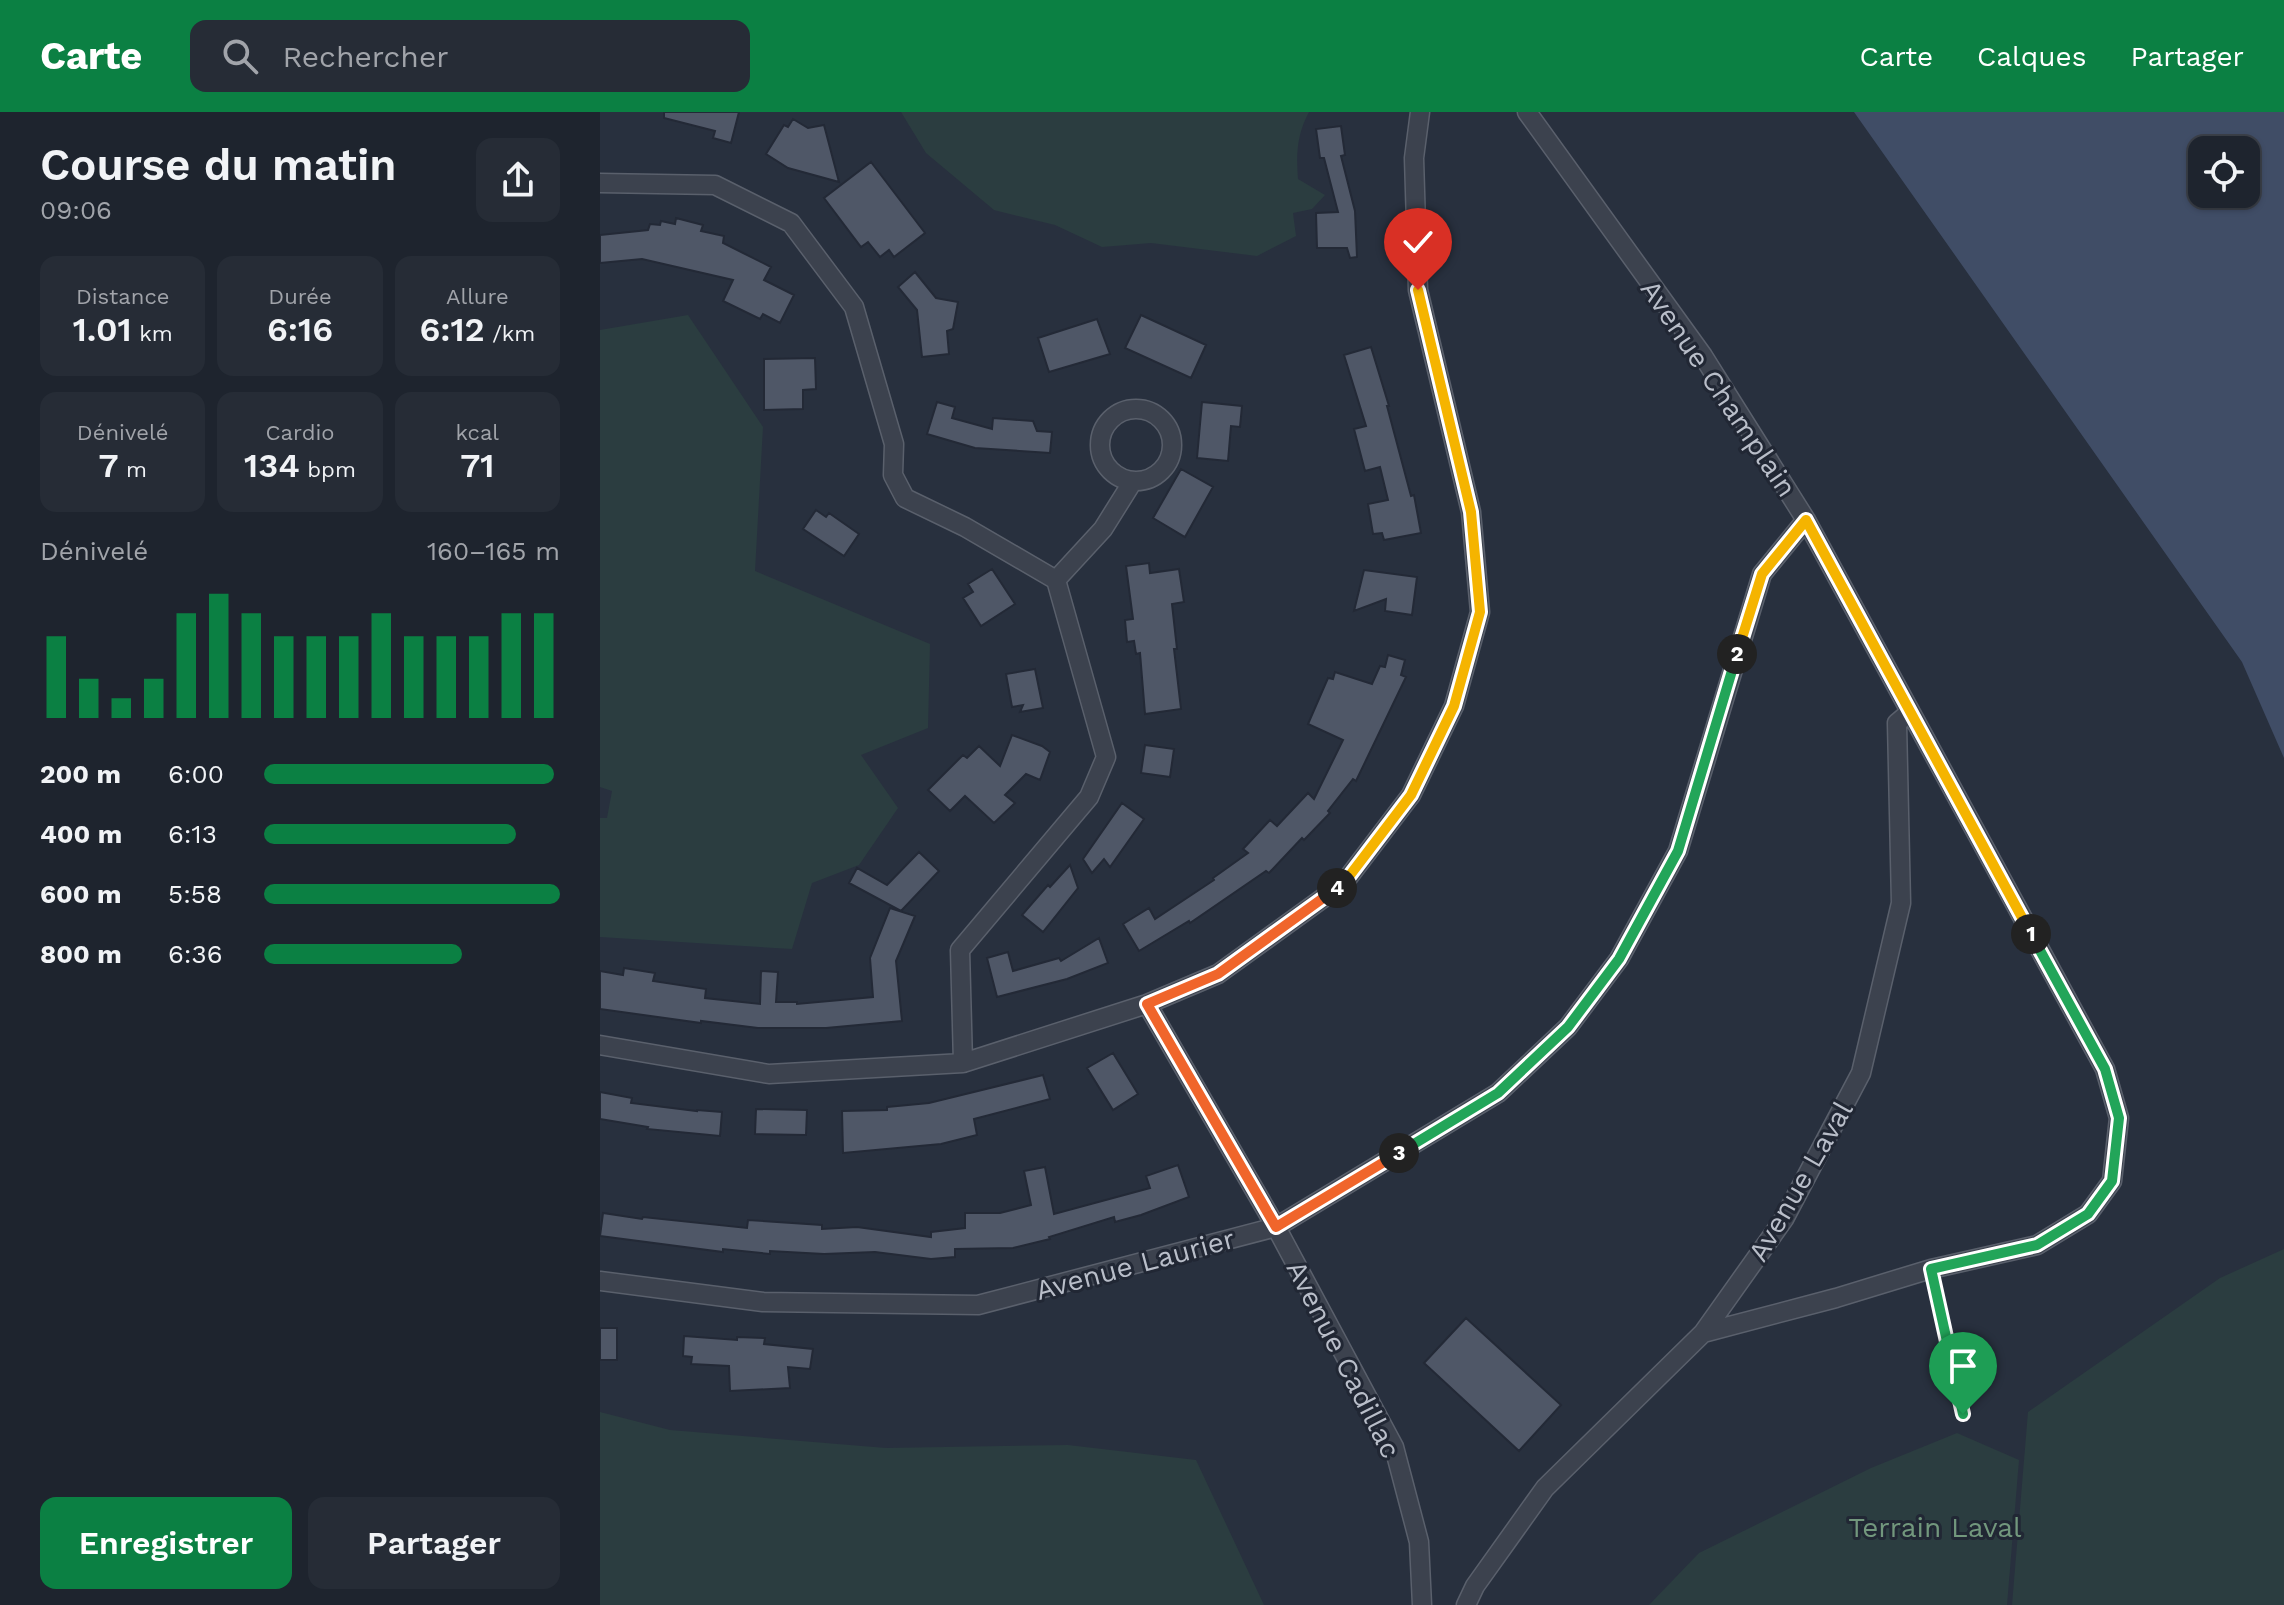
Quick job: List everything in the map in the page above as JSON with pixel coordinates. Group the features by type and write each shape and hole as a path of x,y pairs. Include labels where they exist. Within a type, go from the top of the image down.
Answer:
{"street":[{"path":"600,1045 769,1074 963,1063 1147,1004 1218,974 1344,883 1411,795 1454,706 1480,612 1471,512 1418,290 1414,158 1420,112"},
{"name":"Avenue Champlain","path":"1527,112 1703,356 1806,520 2105,1069 2119,1118 2112,1181 2088,1214 2037,1245 1931,1269 1703,1333"},
{"path":"600,183 715,185 791,223 854,307 894,444 893,475 905,498 965,527 1056,580 1106,757 1089,797 960,950 963,1063"},
{"path":"1056,580 1103,529 1133,481 1155,476 1169,459 1172,437 1168,427 1154,413 1137,408 1112,417 1100,435 1099,446 1106,466 1114,474 1133,481"},
{"name":"Avenue Laurier","path":"600,1281 763,1302 978,1305 1276,1227 1498,1093 1568,1027 1619,959 1678,851 1762,574 1806,520"},
{"name":"Avenue Laval","path":"1466,1605 1475,1586 1545,1488 1703,1333 1784,1219 1861,1073 1901,903 1897,723 1910,712"},
{"name":"Avenue Cadillac","path":"1147,1004 1276,1227 1394,1447 1419,1542 1422,1605"}],"lane":[{"path":"1931,1269 1963,1414"}],"green space":[{"path":"901,112 1309,112 1298,144 1298,179 1325,195 1312,209 1293,213 1296,236 1257,256 1151,243 1102,247 1055,225 994,210 926,153"},
{"path":"688,315 763,427 755,571 930,644 928,728 861,755 898,808 859,865 812,883 792,949 600,937 600,818 607,818 612,791 600,787 600,330"},
{"path":"2284,1249 2284,1605 2012,1605 2028,1412 2220,1278"},
{"path":"600,1412 670,1430 886,1448 1068,1445 1196,1460 1264,1605 600,1605"},
{"name":"Terrain Laval","path":"1957,1433 2019,1460 2007,1605 1649,1605 1699,1553 1871,1468"}],"water":[{"path":"1854,112 2284,112 2284,758 2242,662"}],"building":[{"path":"664,112 739,112 731,143 713,138 715,131 664,118"},
{"path":"793,119 808,128 824,125 839,182 788,168 766,154 784,125 788,127"},
{"path":"1341,126 1345,155 1341,156 1355,211 1357,257 1350,258 1347,248 1317,248 1316,213 1338,212 1324,158 1320,158 1316,129"},
{"path":"871,162 925,233 894,257 889,250 880,257 868,242 861,247 824,198"},
{"path":"676,218 703,225 701,231 724,236 723,243 771,267 764,280 794,295 780,323 763,314 760,319 723,301 733,280 642,259 600,263 600,235 648,230 650,224 660,225 661,221 675,224"},
{"path":"915,272 936,298 958,302 953,329 947,331 949,354 922,357 917,310 898,287"},
{"path":"1141,315 1206,345 1191,378 1125,348"},
{"path":"1097,319 1110,354 1049,372 1038,338"},
{"path":"1371,347 1411,496 1414,495 1421,533 1384,540 1382,533 1373,534 1368,504 1388,500 1380,467 1365,471 1354,429 1366,426 1344,355"},
{"path":"815,358 816,389 803,390 803,409 764,410 764,359"},
{"path":"937,402 955,407 952,418 992,429 993,418 1033,421 1037,431 1052,432 1050,453 975,448 927,434"},
{"path":"1202,402 1242,406 1240,427 1231,426 1228,461 1197,458"},
{"path":"1181,469 1213,487 1185,537 1153,518"},
{"path":"816,510 826,517 829,513 859,534 844,556 803,529"},
{"path":"1149,563 1150,573 1179,569 1184,602 1172,604 1181,709 1145,714 1140,653 1136,654 1134,641 1127,642 1125,620 1133,619 1126,566"},
{"path":"992,569 1015,604 981,626 963,598 973,592 968,584"},
{"path":"1364,570 1417,577 1412,615 1385,611 1386,599 1354,611"},
{"path":"1388,655 1405,660 1401,675 1406,677 1356,781 1353,779 1328,811 1330,813 1269,873 1266,871 1190,923 1139,951 1123,924 1149,908 1155,919 1248,853 1243,849 1270,820 1277,826 1308,793 1314,799 1343,740 1308,724 1328,678 1333,679 1335,672 1372,684 1380,666 1385,667"},
{"path":"1035,669 1043,708 1020,712 1023,705 1012,707 1006,674"},
{"path":"1012,735 1050,752 1040,780 1026,774 1005,795 1015,803 994,823 965,796 950,811 928,790 963,755 967,758 979,746 1000,766"},
{"path":"1145,745 1174,749 1170,777 1141,773"},
{"path":"1122,803 1144,819 1110,867 1104,859 1092,873 1083,859"},
{"path":"919,852 939,871 901,911 849,883 857,868 887,885"},
{"path":"1070,865 1078,888 1043,932 1022,915"},
{"path":"890,908 915,916 896,961 902,1021 826,1028 758,1028 600,1009 600,971 623,975 624,968 655,973 653,981 706,989 705,998 760,1004 761,971 778,972 776,1002 797,1004 873,997 870,958"},
{"path":"1099,938 1108,963 1067,979 997,997 987,958 1008,952 1013,971 1059,958 1061,961"},
{"path":"1113,1053 1138,1094 1113,1110 1087,1068"},
{"path":"1043,1075 1050,1099 974,1119 977,1135 941,1144 843,1153 842,1111 887,1110 887,1107 929,1103"},
{"path":"600,1092 632,1098 631,1103 722,1112 720,1136 647,1129 600,1119"},
{"path":"756,1109 807,1110 806,1135 755,1134"},
{"path":"1178,1165 1189,1197 1141,1215 1115,1222 1114,1217 1013,1248 955,1249 955,1257 931,1259 875,1252 824,1254 770,1251 770,1254 723,1249 723,1252 600,1236 603,1213 747,1228 748,1220 822,1225 822,1229 857,1227 931,1237 931,1232 965,1228 965,1213 1000,1213 1031,1205 1024,1171 1045,1167 1054,1214 1150,1188 1146,1176"},
{"path":"1466,1318 1561,1405 1519,1451 1424,1363"},
{"path":"600,1328 617,1328 617,1360 600,1360"},
{"path":"684,1336 737,1340 737,1337 765,1338 764,1344 813,1349 810,1369 788,1367 790,1388 730,1391 729,1366 691,1364 692,1357 683,1356"}],"route":[{"path":"1418,290 1471,512 1480,612 1454,706 1411,795 1344,883 1218,974 1147,1004 1276,1227 1498,1093 1568,1027 1619,959 1678,851 1762,574 1806,520 2105,1069 2119,1118 2112,1181 2088,1214 2037,1245 1931,1269 1963,1414"}]}
